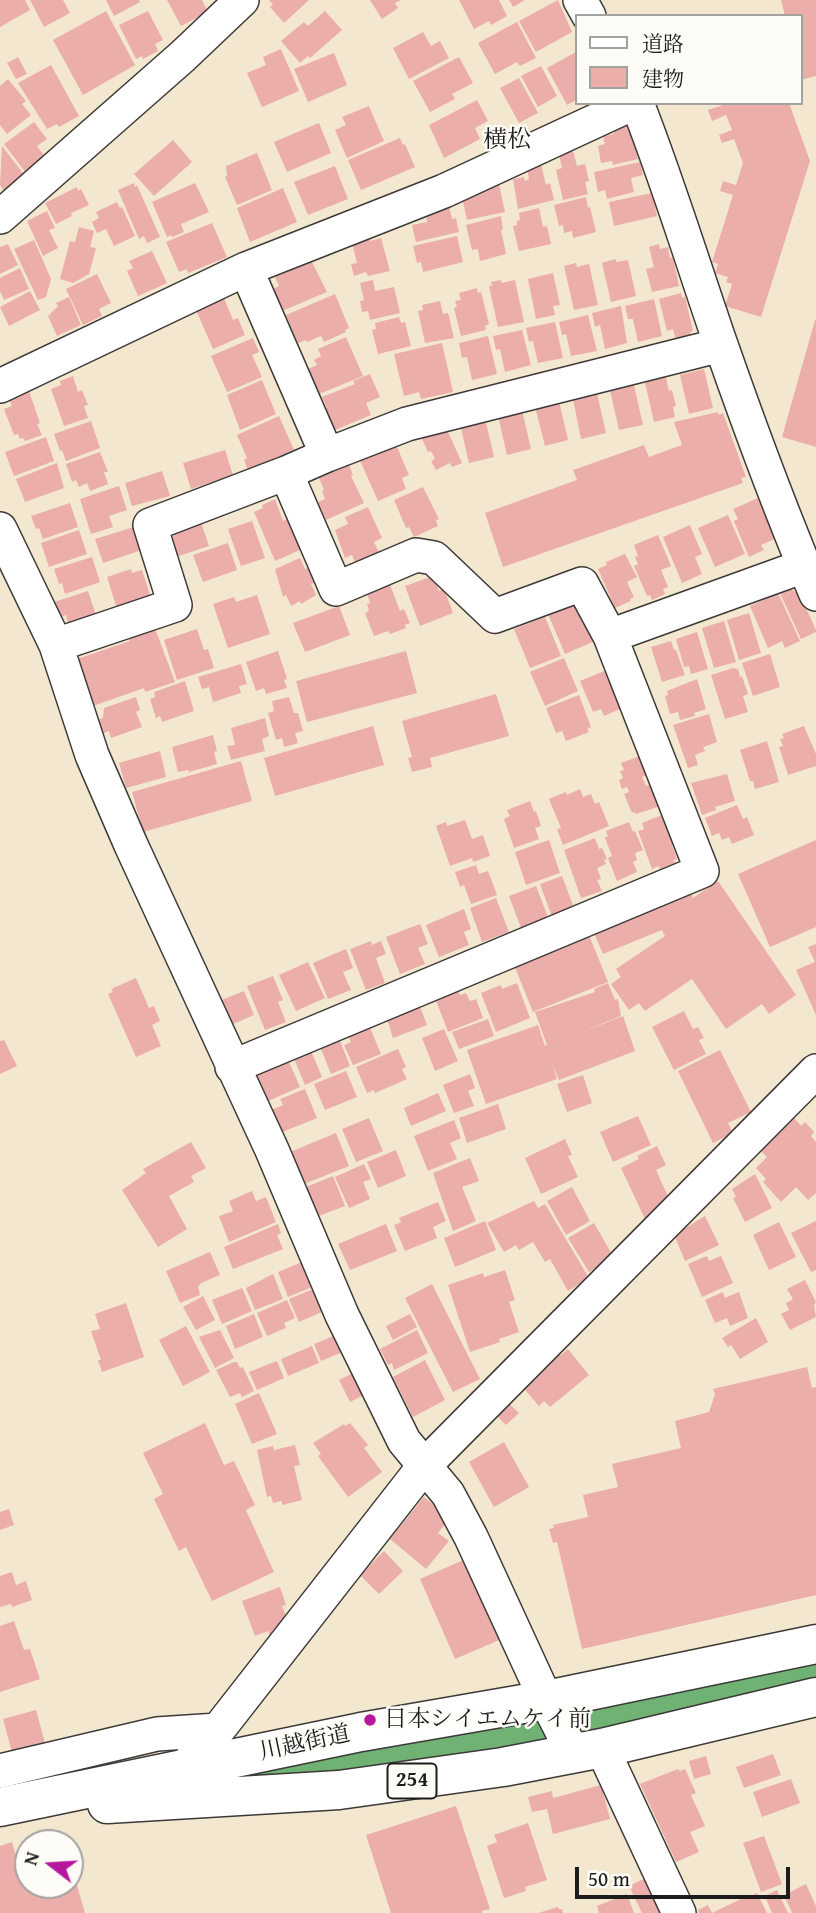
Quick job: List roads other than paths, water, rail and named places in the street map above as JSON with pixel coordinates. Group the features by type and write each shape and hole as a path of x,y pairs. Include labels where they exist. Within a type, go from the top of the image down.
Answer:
{"highway":[{"name":"川越街道","path":"0,1810 185,1767 361,1732 546,1700 816,1644"},
{"name":"川越街道","path":"0,1810 339,1790 503,1768 816,1697"}],"street":[{"path":"0,217 183,56 242,0"},
{"path":"0,386 246,269 444,191 631,105"},
{"path":"610,636 810,580 721,345 660,160 636,105"},
{"path":"246,269 327,455"},
{"path":"56,645 176,605 150,525 407,424 721,345"},
{"path":"232,1067 702,871 610,636 582,584 495,616 434,558 416,555 336,589 286,473"},
{"path":"0,529 56,645 92,755 131,845 272,1150 342,1315 404,1441 448,1494 471,1537 546,1700 587,1750 679,1913"},
{"path":"185,1767 218,1730 425,1465 816,1071"},
{"path":"0,1771 157,1734 218,1730"}],"place":[{"name":"日本シイエムケイ前","path":"370,1720"}],"district":[{"name":"横松","path":"507,141"}]}
